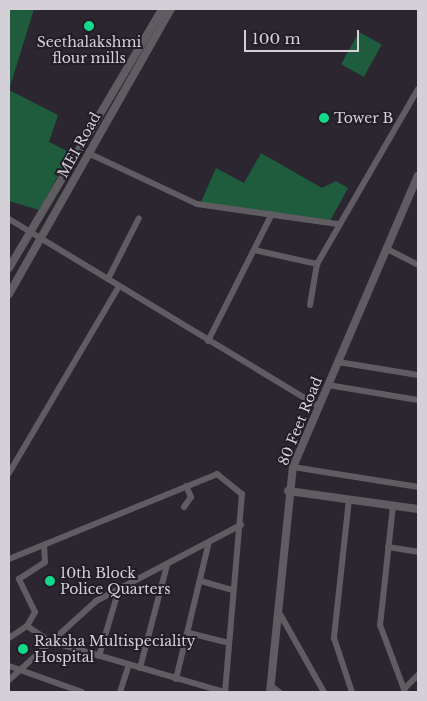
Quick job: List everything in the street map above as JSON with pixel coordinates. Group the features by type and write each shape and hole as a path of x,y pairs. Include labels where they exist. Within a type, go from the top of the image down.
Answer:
{"street":[{"name":"MEI Road","path":"9,268 162,9"},
{"name":"MEI Road","path":"9,294 171,9"},
{"path":"310,305 317,264 338,224 418,89"},
{"path":"88,153 196,204 338,224"},
{"name":"80 Feet Road","path":"270,689 280,614 288,491 293,467 418,176"},
{"path":"208,341 272,214"},
{"path":"108,279 139,218"},
{"path":"9,219 319,407"},
{"path":"387,249 418,266"},
{"path":"254,250 317,264"},
{"path":"9,473 119,286"},
{"path":"338,362 418,375"},
{"path":"328,385 418,400"},
{"path":"293,467 418,486"},
{"path":"9,559 217,474 242,494 241,525 233,590 225,692 176,680 49,641 27,626"},
{"path":"184,507 191,497 186,486"},
{"path":"288,491 418,509"},
{"path":"349,499 334,638 352,692"},
{"path":"393,506 380,625 404,691 418,675"},
{"path":"9,680 16,670 96,601 241,525"},
{"path":"176,680 209,542"},
{"path":"9,638 27,626 35,612 19,579 45,562 44,545"},
{"path":"388,547 418,552"},
{"path":"140,668 166,565"},
{"path":"201,581 233,590"},
{"path":"99,656 119,589"},
{"path":"280,614 324,692"},
{"path":"189,632 228,643"},
{"path":"120,692 129,665"},
{"path":"9,666 82,692"},
{"path":"270,689 279,692"}],"green space":[{"path":"9,9 34,9 9,90"},
{"path":"359,32 382,45 364,77 341,64"},
{"path":"9,90 58,115 49,142 71,153 39,210 9,201"},
{"path":"261,153 322,188 336,181 348,188 330,221 201,202 216,168 244,183"}],"place":[{"name":"Seethalakshmi flour mills","path":"89,26"},
{"name":"Tower B","path":"324,118"},
{"name":"10th Block Police Quarters","path":"50,581"},
{"name":"Raksha Multispeciality Hospital","path":"23,649"}]}
